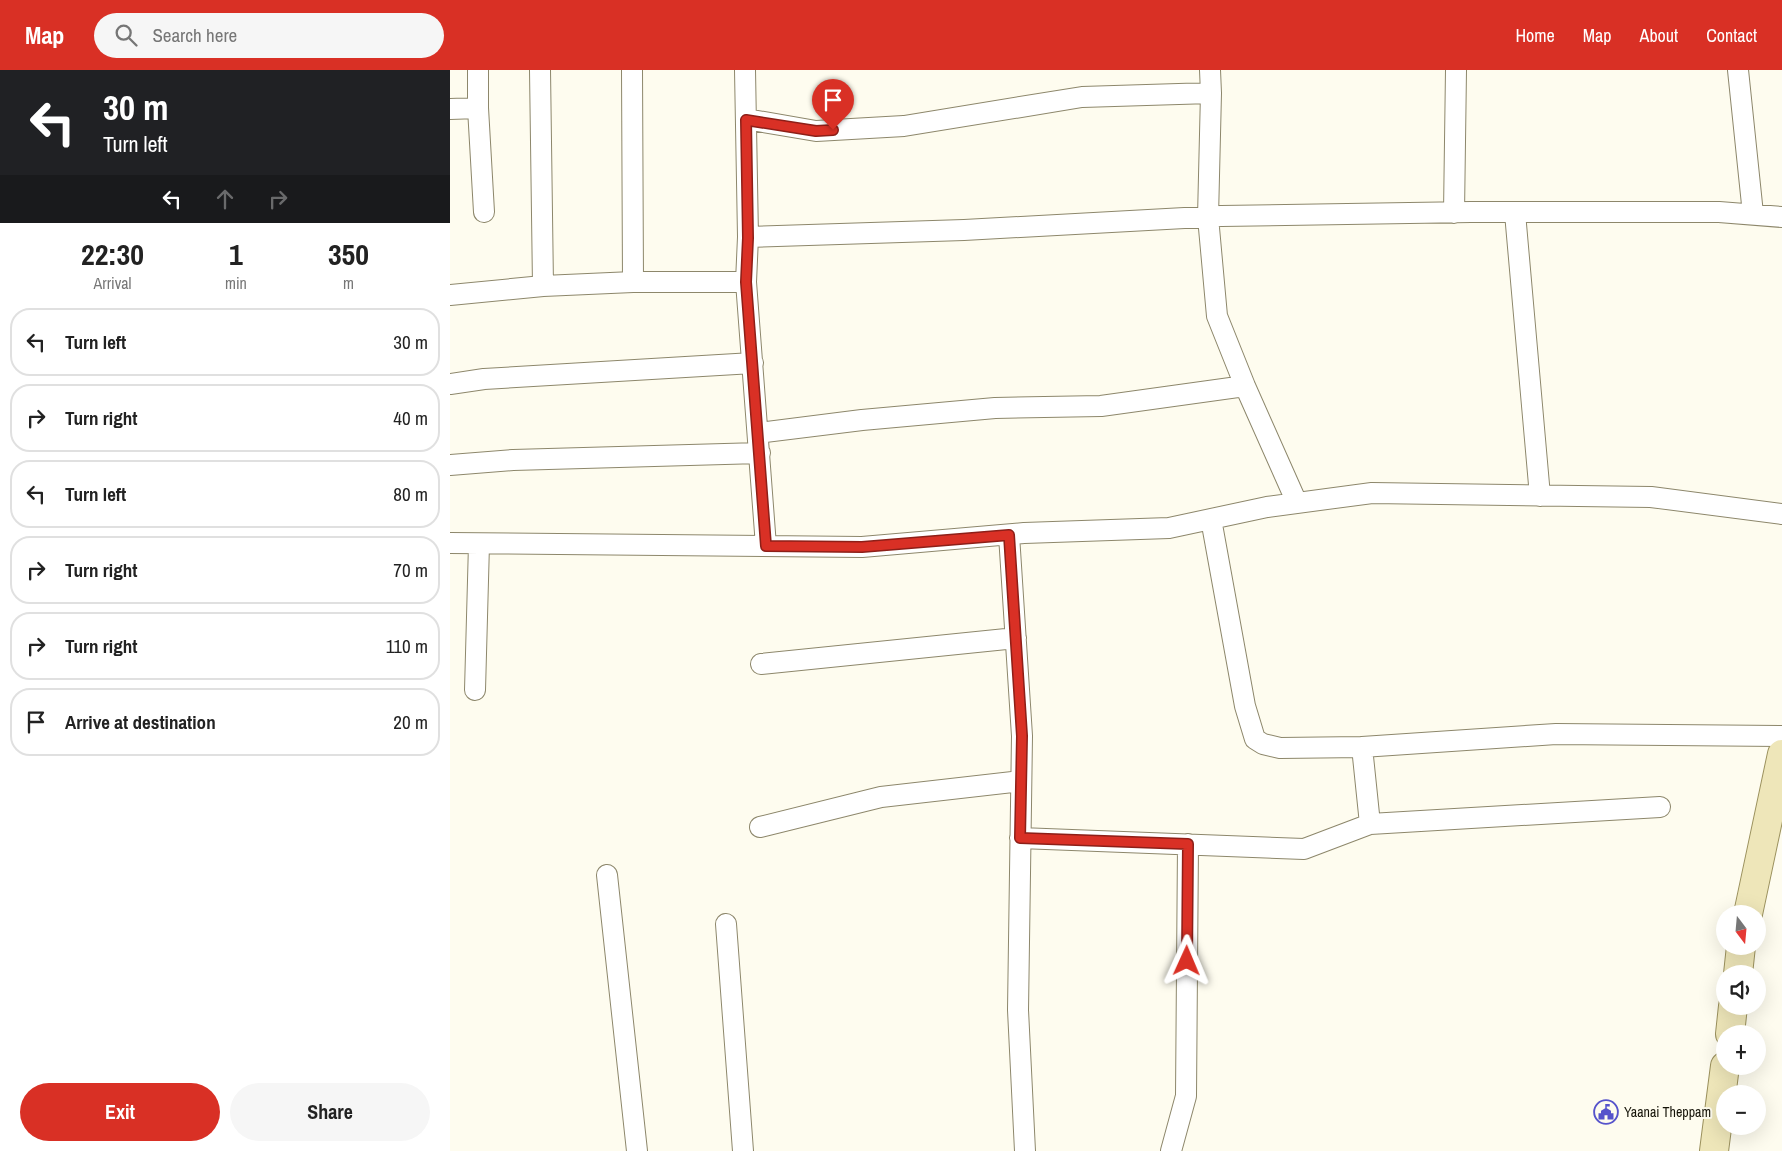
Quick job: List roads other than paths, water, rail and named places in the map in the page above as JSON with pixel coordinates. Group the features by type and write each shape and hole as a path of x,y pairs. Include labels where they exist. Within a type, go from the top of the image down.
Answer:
{"main road":[{"path":"1750,905 1782,754"},
{"path":"1714,1151 1724,1075"}],"street":[{"path":"478,70 478,108 484,212"},
{"path":"540,70 543,286"},
{"path":"632,70 633,282"},
{"path":"745,70 748,238 746,282 766,546"},
{"path":"1210,70 1208,217 1217,316 1245,386 1297,503"},
{"path":"1454,213 1456,70"},
{"path":"1738,70 1753,214"},
{"path":"746,120 816,131 904,126 1082,97 1211,93"},
{"path":"450,109 478,108"},
{"path":"748,238 964,230 1208,217 1454,213 1719,212 1782,216"},
{"path":"1515,213 1540,496"},
{"path":"450,295 543,286 633,282 746,282"},
{"path":"450,384 484,378 753,363"},
{"path":"450,465 759,443 862,420 995,408 1101,406 1245,386"},
{"path":"450,543 862,547 1009,535 1169,528 1267,507 1372,493 1651,498 1782,514"},
{"path":"1210,519 1245,706 1255,739 1263,744 1280,748 1362,747 1556,734 1782,736"},
{"path":"1009,535 1022,736 1018,1010 1025,1151"},
{"path":"475,690 479,544"},
{"path":"761,664 1016,638"},
{"path":"1362,747 1370,824"},
{"path":"760,827 880,797 1021,781"},
{"path":"1020,838 1304,849 1370,824 1660,807"},
{"path":"1170,1151 1186,1096 1188,844"},
{"path":"607,875 637,1151"},
{"path":"726,924 743,1151"}],"place":[{"name":"Yaanai Theppam","path":"1606,1112"}]}
